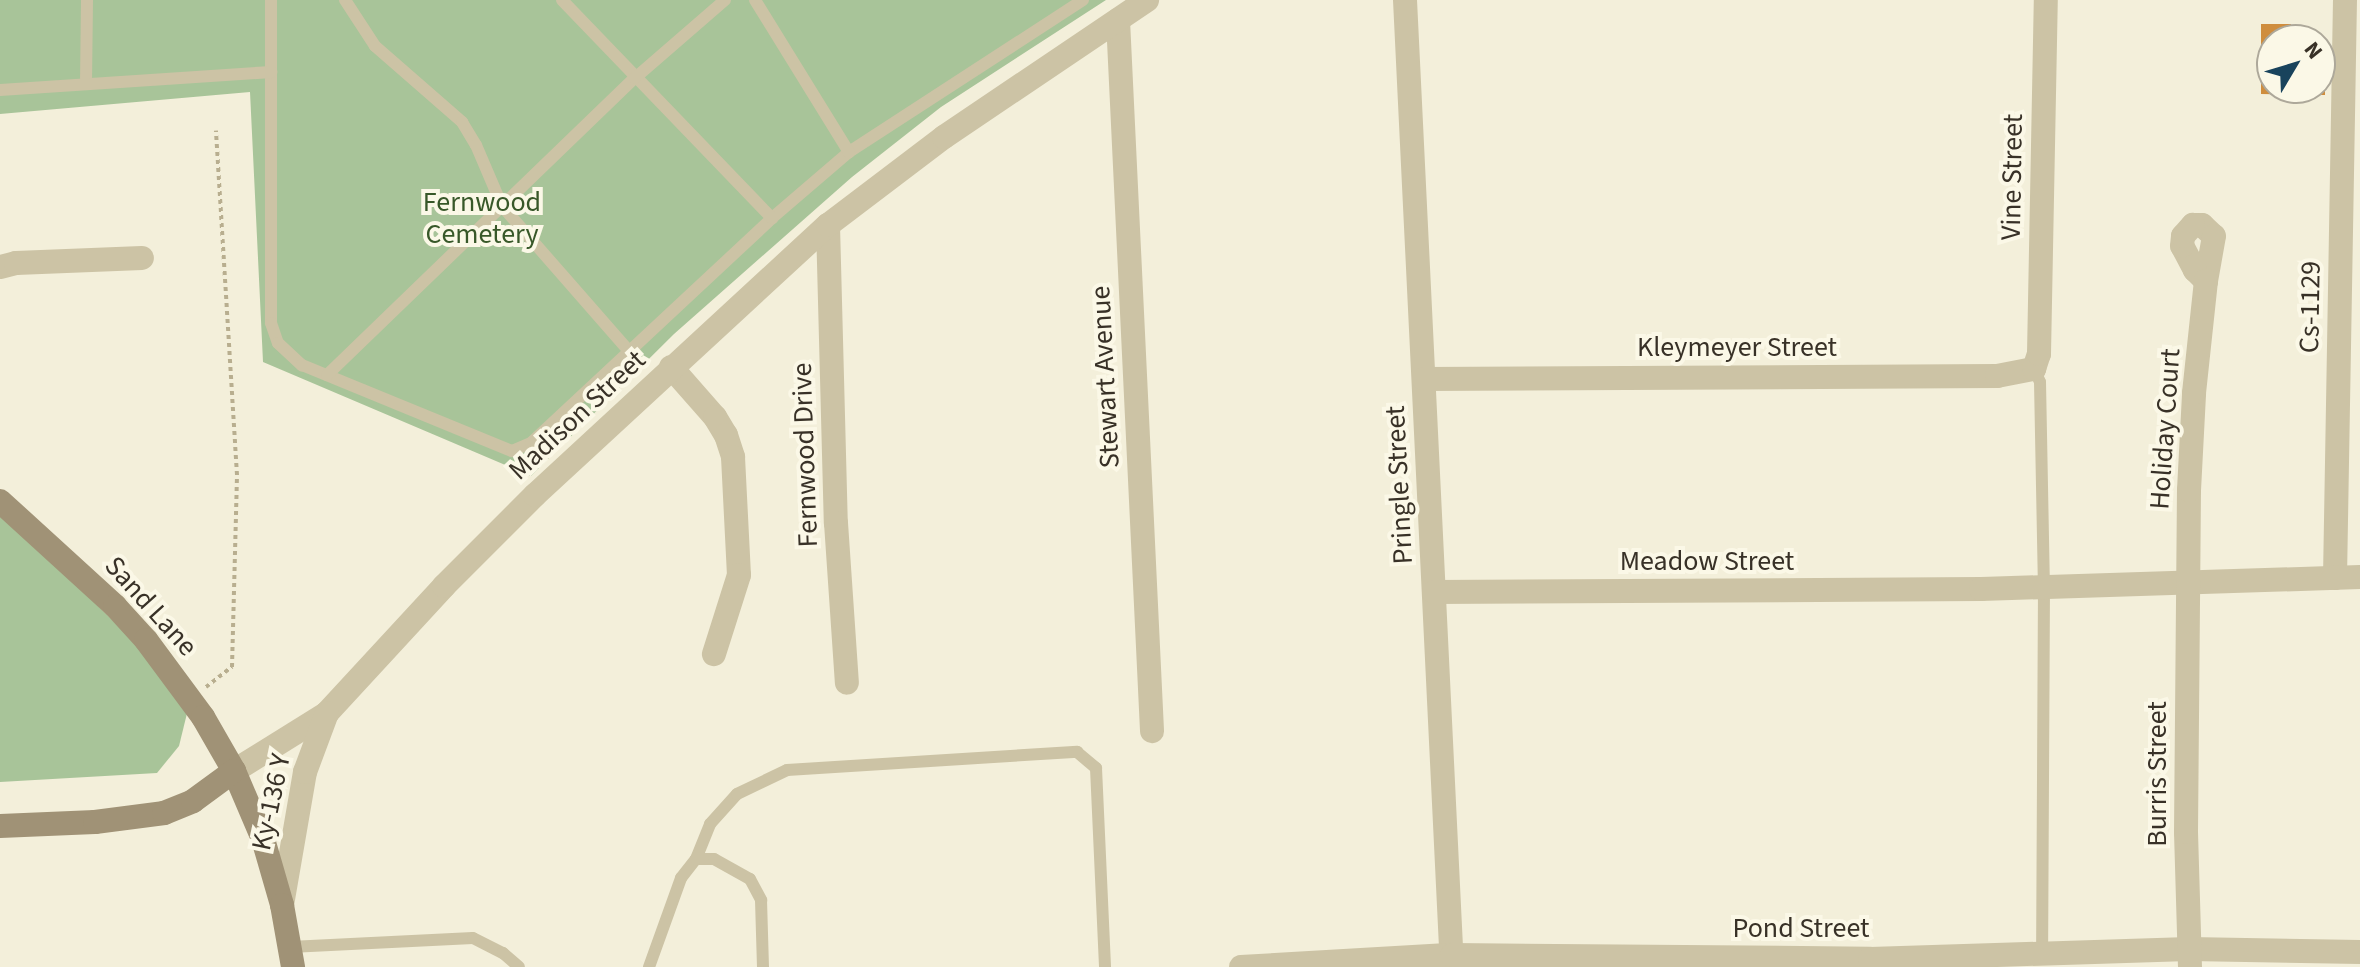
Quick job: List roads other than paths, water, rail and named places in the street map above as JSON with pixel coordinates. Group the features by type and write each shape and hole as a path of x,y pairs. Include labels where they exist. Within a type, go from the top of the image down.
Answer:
{"main road":[{"name":"Sand Lane","path":"0,501 115,606 191,697 234,771"},
{"path":"0,826 95,822 164,813 193,801 234,771 263,839 282,905 292,957"}],"street":[{"name":"Madison Street","path":"234,771 327,713 454,576 671,367 828,225 944,137 1147,0"},
{"name":"Pringle Street","path":"1405,0 1452,961"},
{"name":"Vine Street","path":"2036,362 2046,0"},
{"name":"Cs-1129","path":"2335,578 2345,0"},
{"name":"Stewart Avenue","path":"1118,20 1152,731"},
{"name":"Fernwood Drive","path":"828,225 836,523 847,683"},
{"path":"0,267 16,263 142,258"},
{"name":"Holiday Court","path":"2188,581 2194,393 2206,281"},
{"name":"Kleymeyer Street","path":"1424,379 1997,376 2036,362"},
{"path":"671,367 715,417 726,435 733,457 739,575 714,654"},
{"path":"2049,586 2360,577"},
{"name":"Burris Street","path":"2188,581 2189,958"},
{"name":"Meadow Street","path":"1434,592 2049,586"},
{"name":"Ky-136 Y","path":"282,905 305,772 327,713"},
{"name":"Pond Street","path":"1241,967 1452,961 1870,963 2042,953 2189,958 2360,952"}],"lane":[{"path":"86,83 87,0"},
{"path":"271,0 271,323 274,335 284,352 327,375 512,451 531,443 772,218 849,152 1083,0"},
{"path":"345,0 375,46 462,122 476,145 502,206 629,351"},
{"path":"562,0 772,218"},
{"path":"327,375 635,78 725,0"},
{"path":"755,0 849,152"},
{"path":"0,90 271,72"},
{"path":"2036,362 2040,382 2049,586 2042,953"},
{"path":"649,967 681,878 696,859 710,824 737,794 787,770 1077,752 1096,768 1105,967"},
{"path":"696,859 714,859 750,879 761,900 763,967"},
{"path":"292,957 473,938 503,953 519,967"}],"park label":[{"name":"Fernwood Cemetery","path":"482,218"}]}
